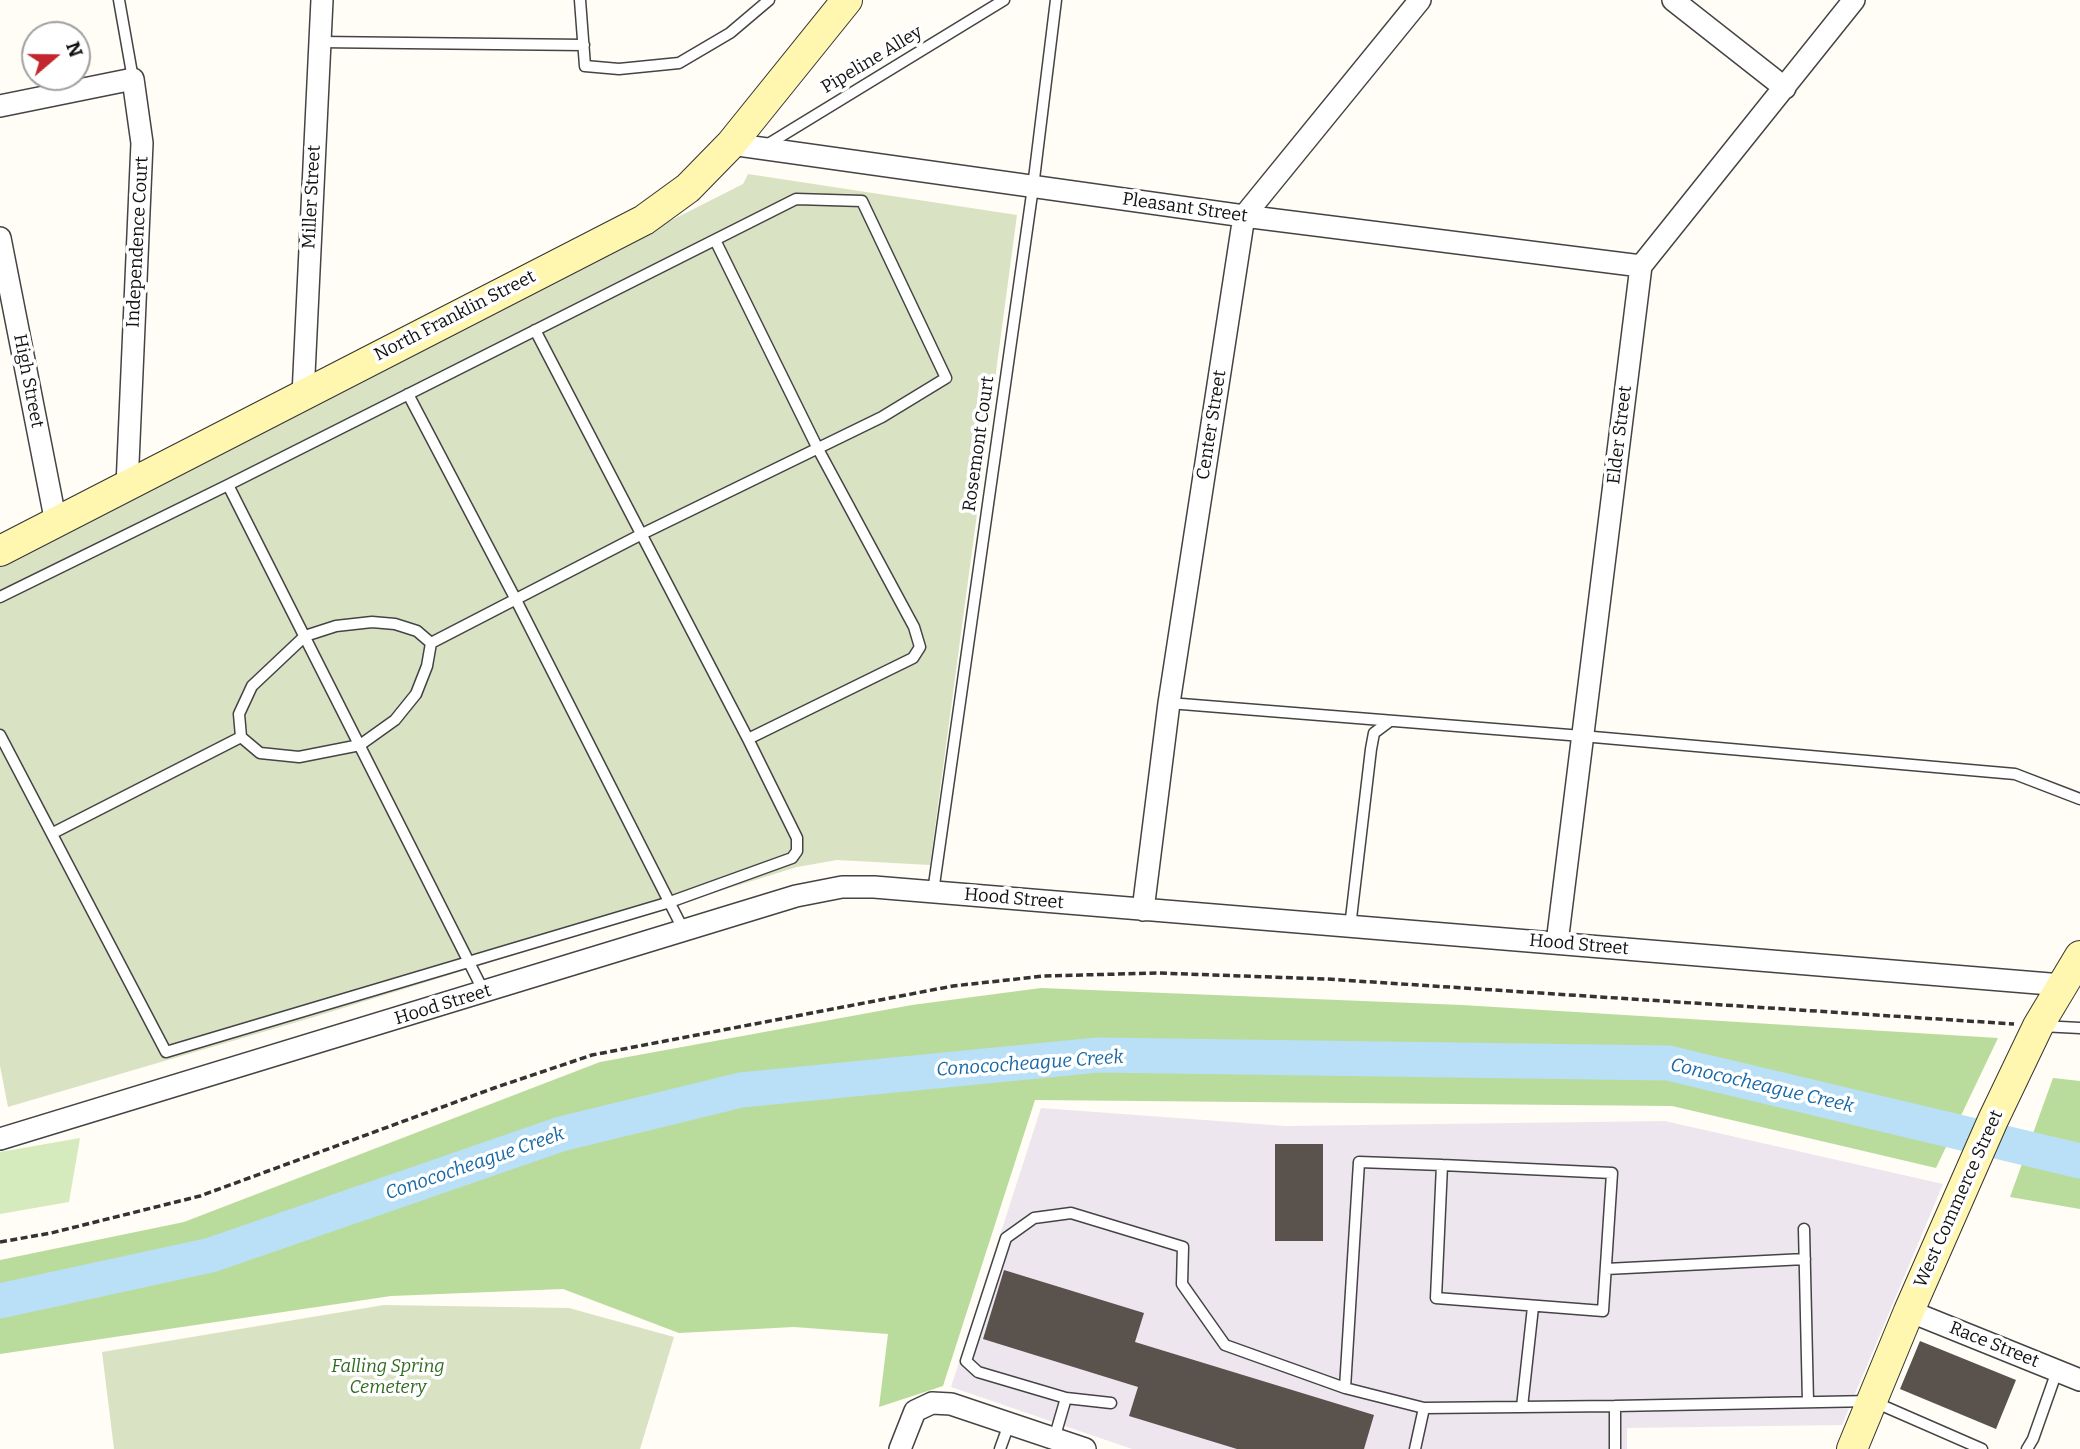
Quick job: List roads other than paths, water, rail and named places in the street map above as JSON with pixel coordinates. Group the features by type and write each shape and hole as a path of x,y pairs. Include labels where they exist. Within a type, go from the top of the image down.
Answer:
{"street":[{"name":"Miller Street","path":"303,395 322,0"},
{"name":"North Franklin Street","path":"0,551 644,220 745,147 847,0"},
{"path":"1244,216 1420,0"},
{"path":"1673,0 1785,88"},
{"path":"1641,266 1854,0"},
{"path":"0,106 133,79"},
{"name":"Independence Court","path":"127,486 142,143 133,79"},
{"name":"Pleasant Street","path":"745,147 1244,216 1641,266"},
{"name":"Center Street","path":"1143,910 1169,703 1244,216"},
{"name":"High Street","path":"0,238 56,523"},
{"name":"Elder Street","path":"1557,943 1641,266"},
{"name":"Hood Street","path":"1,1134 484,992 796,896 842,887 874,887 2062,985"},
{"name":"West Commerce Street","path":"1852,1449 1909,1311 2013,1080 2038,1026 2080,956"},
{"name":"Race Street","path":"1909,1311 2080,1380"},
{"path":"900,1449 915,1411 932,1404 951,1404 1085,1449"}],"lane":[{"name":"Independence Court","path":"119,0 133,79"},
{"path":"580,0 585,66 618,69 679,63 730,33 768,0"},
{"name":"Pipeline Alley","path":"745,147 1004,0"},
{"name":"Rosemont Court","path":"933,892 1033,187 1056,0"},
{"path":"319,42 584,45"},
{"path":"0,597 796,199 862,201 946,378 882,416 818,449 642,534 431,643"},
{"path":"715,240 818,449 914,627 920,647 913,658 748,739"},
{"path":"0,735 166,1052 670,902 793,858 797,851 797,838 535,330"},
{"path":"408,394 684,931"},
{"path":"228,485 484,992"},
{"path":"372,622 395,624 416,631 431,643 427,666 416,694 395,720 360,745 299,757 260,753 241,737 239,714 252,686 304,636 335,626 372,622"},
{"path":"1169,703 2015,774 2080,799"},
{"path":"1350,927 1374,733 1390,721"},
{"path":"53,833 241,737"},
{"path":"2038,1026 2080,1028"},
{"path":"1345,1388 1359,1161 1612,1173 1603,1311 1436,1298 1442,1165"},
{"path":"1111,1403 1066,1398 978,1372 966,1361 1006,1238 1034,1218 1071,1213 1184,1247 1182,1284 1225,1345 1345,1388 1424,1408 1872,1401 1982,1449"},
{"path":"1804,1229 1808,1402"},
{"path":"1605,1269 1805,1259"},
{"path":"1522,1407 1533,1307"},
{"path":"2027,1449 2034,1439 2057,1371"},
{"path":"1054,1438 1066,1398"},
{"path":"1615,1406 1615,1449"},
{"path":"1415,1449 1424,1408"},
{"path":"1000,1449 1009,1423"}],"waterway":[{"name":"Conococheague Creek","path":"0,1301 211,1255 561,1134 741,1090 1098,1055 1668,1063 2080,1161"}],"park label":[{"name":"Falling Spring Cemetery","path":"388,1377"}]}
